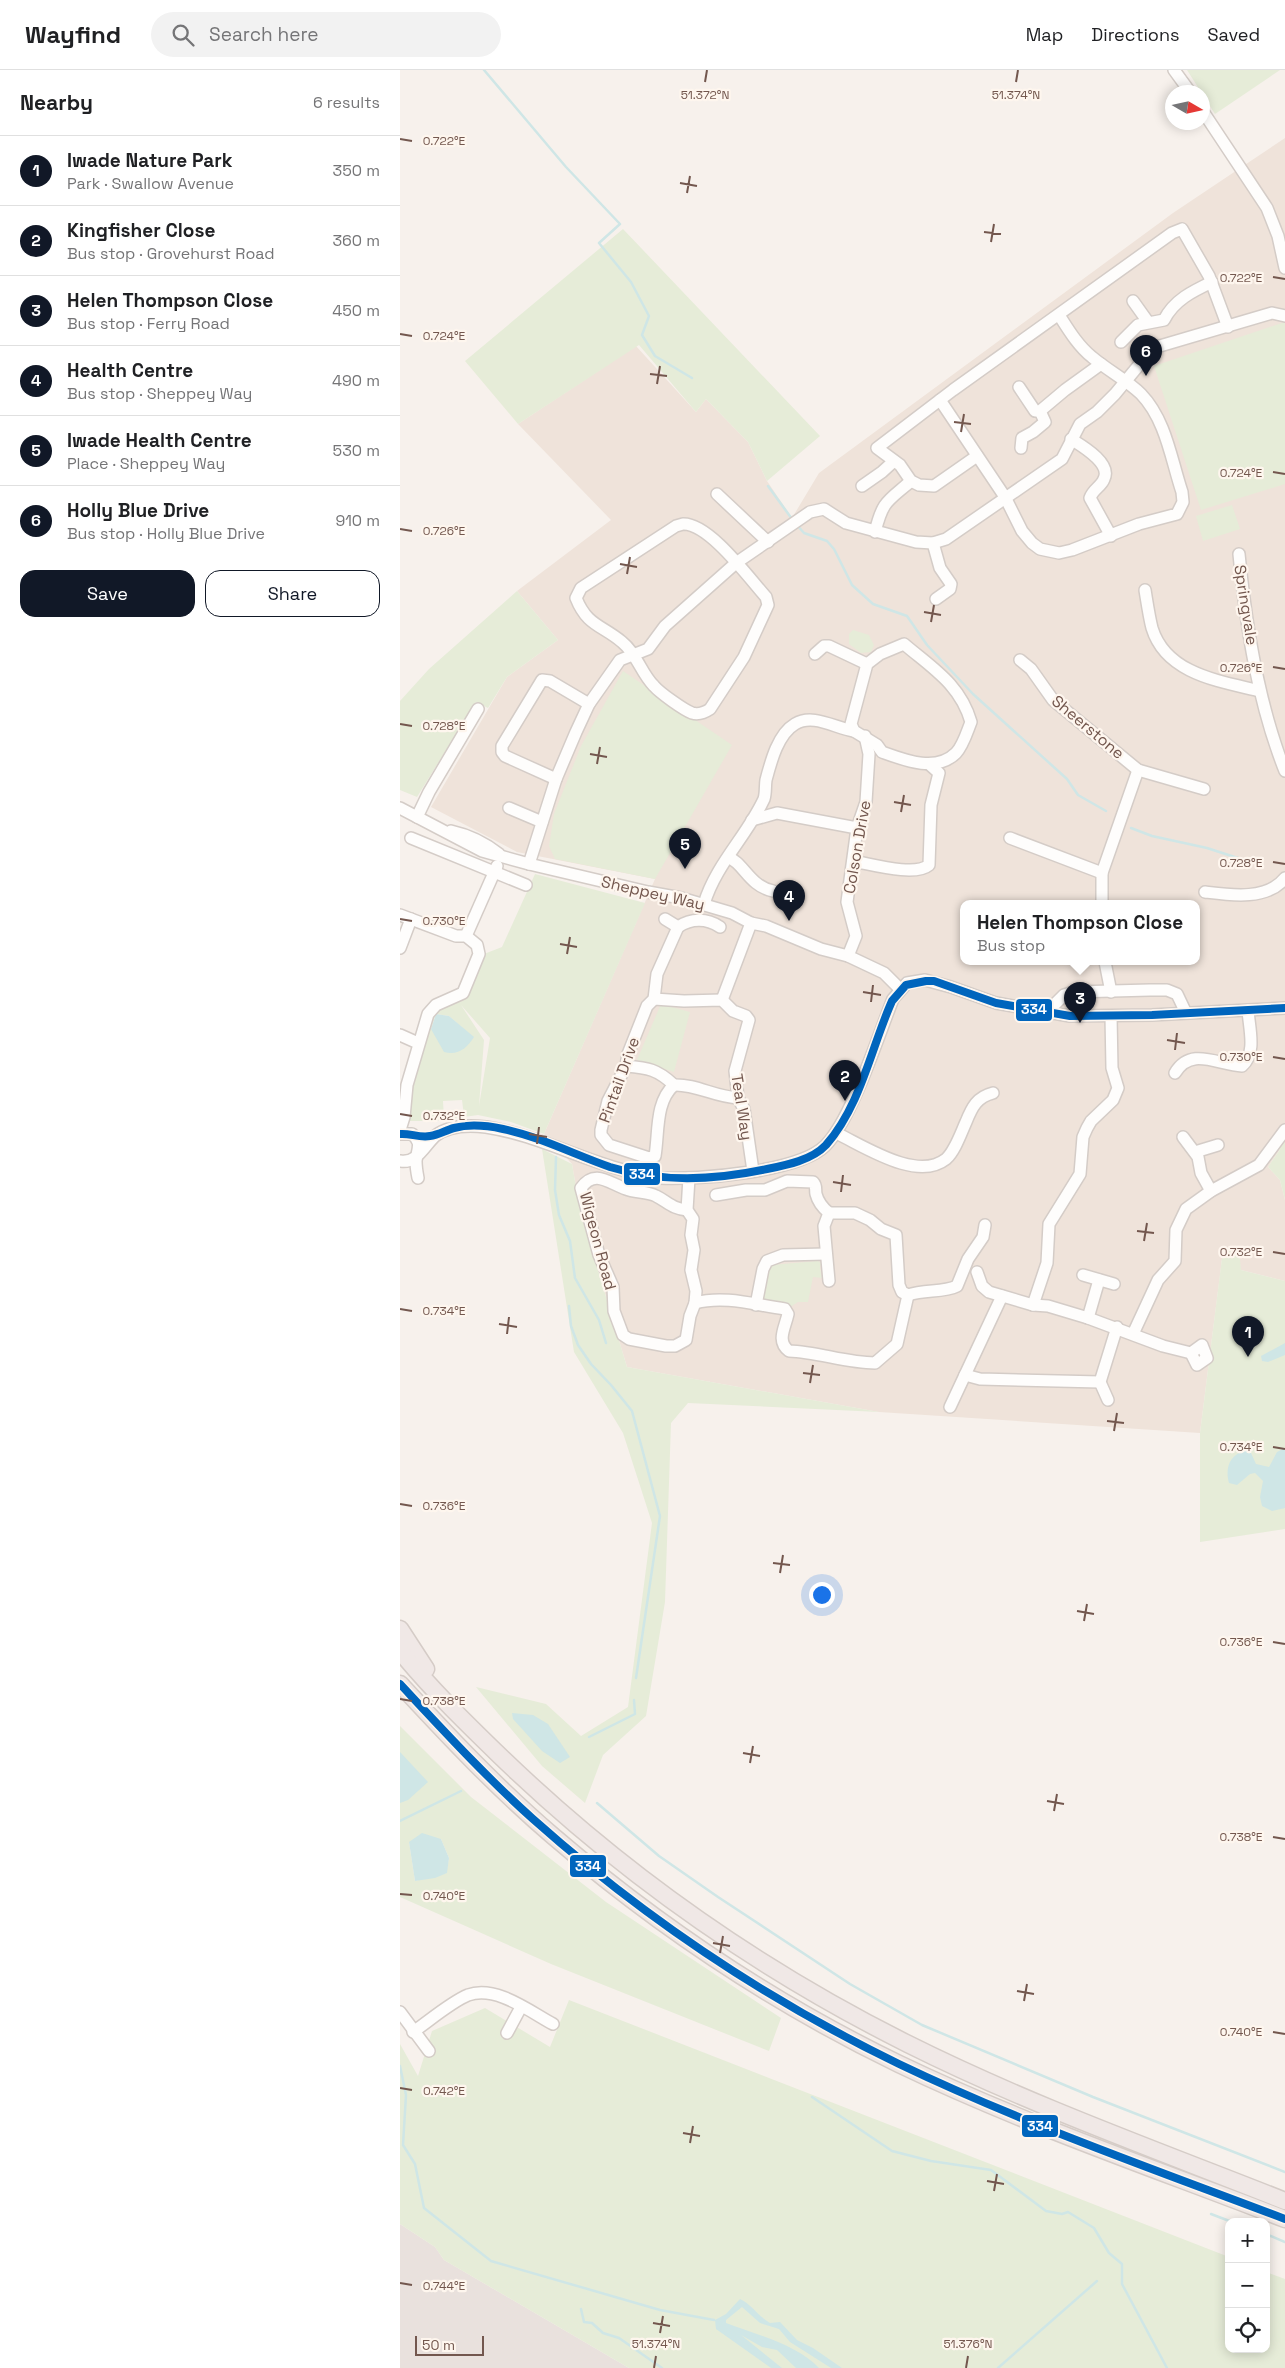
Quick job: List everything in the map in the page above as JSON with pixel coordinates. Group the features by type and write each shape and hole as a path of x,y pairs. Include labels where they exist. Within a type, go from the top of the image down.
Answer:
{"highway":[{"path":"400,1629 464,1721"},
{"path":"400,1651 464,1721 540,1794 644,1881 697,1920 819,1996 911,2045 1028,2099 1285,2201"},
{"path":"400,1684 455,1744 551,1834 594,1870 684,1938 782,2001 882,2055 961,2092 1285,2219"},
{"path":"400,1694 429,1726 455,1744"}],"street":[{"path":"1174,70 1185,85"},
{"path":"1210,122 1267,208 1278,236 1285,268"},
{"path":"977,456 934,486 918,485 911,481 900,465 877,448 953,390 1097,288 1172,232 1182,229 1212,282 1228,327"},
{"path":"1121,342 1138,325 1164,320 1170,308 1181,299 1212,282"},
{"path":"1133,301 1148,322"},
{"path":"529,864 556,780 589,704 620,660 648,649 665,626 736,563 810,512 824,509 846,523 875,532 899,536 916,542 933,543 946,539 1005,497 1062,460 1080,424 1097,412 1126,382 1154,348 1272,313 1285,316"},
{"path":"940,400 1005,497 1022,531 1040,549 1050,552 1066,552 1084,547 1140,524 1177,514 1183,502 1164,430 1148,403 1126,382 1083,348 1070,333 1059,315"},
{"path":"1019,387 1035,411 1040,411 1065,390 1102,364"},
{"path":"1021,448 1022,438 1033,432 1044,422 1040,411"},
{"path":"1071,439 1089,450 1105,468 1106,477 1101,486 1092,492 1090,498 1111,536"},
{"path":"862,486 894,461"},
{"path":"875,532 886,500 911,481"},
{"path":"717,494 768,542"},
{"path":"684,524 700,528 736,563 766,597 768,608 744,658 710,709 702,714 691,713 654,687 634,655 622,642 594,625 580,608 576,598 581,588 676,526 684,524"},
{"path":"933,543 940,568 951,584 950,589 936,599"},
{"name":"Springvale","path":"1238,554 1243,596 1260,691 1279,742 1285,772"},
{"path":"1145,590 1152,629 1164,652 1180,666 1211,679 1260,691"},
{"path":"704,904 716,874 729,858 765,796 766,782 786,730 803,720 824,722 864,736 877,745 882,752 929,764 945,762 957,752 971,722 966,706 958,691 904,644 880,654 867,664 851,724 854,731"},
{"path":"815,654 824,646 829,646 867,664"},
{"name":"Sheerstone","path":"1020,660 1031,669 1053,700 1138,770 1204,789"},
{"path":"556,780 505,756 502,752 502,746 542,680 550,681 589,704"},
{"path":"400,808 417,817 440,765 478,709"},
{"name":"Colson Drive","path":"848,956 856,936 847,902 857,828 866,802 869,754 864,736"},
{"path":"853,861 909,871 923,870 929,866 931,805 939,773 929,764"},
{"name":"Sheerstone","path":"1102,900 1102,873 1138,770"},
{"path":"765,796 776,813"},
{"path":"509,808 542,822"},
{"path":"752,820 776,813 857,828"},
{"name":"Sheppey Way","path":"417,817 442,829 465,834 486,844 502,856 529,864 704,904 732,913 751,923 766,926 821,950 848,956 884,973 900,989"},
{"path":"412,838 526,885"},
{"path":"1010,838 1102,873"},
{"path":"466,936 502,856"},
{"path":"729,858 734,859 746,874 763,889 773,891"},
{"path":"1205,892 1262,894 1285,878"},
{"path":"400,915 456,936 466,936 477,945 479,954 463,993 436,1005 428,1014 406,1086 404,1111 407,1134 419,1146 417,1155 418,1178 400,1161"},
{"path":"400,948 411,919"},
{"path":"664,919 678,927 690,920 700,920 720,927"},
{"path":"654,999 684,1001 722,1000 751,923"},
{"name":"Pintail Drive","path":"674,1085 667,1091 662,1103 654,1156 649,1158 609,1145 601,1135 602,1122 608,1101 626,1066 636,1032 647,1006 654,999 657,974 678,927"},
{"path":"1106,965 1111,992"},
{"path":"407,1134 436,1135 456,1127 483,1127 505,1130 534,1138 602,1164 659,1178 689,1178 753,1171 805,1158 824,1146 836,1133 853,1097 893,998 907,984 925,980 996,1003 1070,1016 1111,1016 1285,1008"},
{"path":"1048,1011 1064,995 1074,992 1167,990 1177,994 1186,1012"},
{"name":"Teal Way","path":"722,1000 733,1011 746,1016 750,1020 735,1071 738,1098 744,1109 753,1171"},
{"path":"1176,1073 1181,1063 1194,1058 1242,1066 1250,1059 1248,1010"},
{"path":"1033,1305 1047,1263 1049,1224 1080,1174 1083,1137 1091,1121 1113,1100 1118,1088 1112,1068 1111,1016"},
{"path":"400,1035 418,1043"},
{"path":"626,1066 646,1068 661,1073 674,1085 687,1084 706,1092 738,1098"},
{"path":"836,1133 895,1161 911,1166 930,1167 947,1158 960,1136 975,1102 986,1092"},
{"path":"1133,1334 1158,1280 1172,1266 1175,1257 1176,1230 1182,1215 1191,1205 1212,1191 1259,1165 1285,1130"},
{"path":"400,1161 410,1161 436,1135"},
{"path":"1183,1137 1195,1152 1201,1174 1212,1191"},
{"path":"1195,1152 1218,1145"},
{"name":"Wigeon Road","path":"687,1210 674,1208 656,1196 626,1190 607,1179 595,1178 586,1181 581,1188 600,1255 613,1287 614,1311 623,1335 638,1342 675,1346 686,1340 690,1316 695,1303"},
{"path":"689,1178 687,1210 693,1219 691,1235 694,1250 691,1270 696,1291 695,1303 710,1299 727,1299 784,1309 788,1314 781,1340 784,1347 789,1351 834,1356 848,1361 875,1363 897,1344 908,1295"},
{"path":"716,1195 746,1190 765,1190 787,1181 813,1182 816,1185 816,1196 829,1213 854,1213 870,1220 881,1229 896,1235 899,1285 902,1292 908,1295 926,1290 948,1291 957,1286 968,1260 983,1237 985,1225"},
{"path":"1057,1185 1068,1191"},
{"path":"829,1213 824,1226 829,1281"},
{"path":"756,1305 763,1269 767,1261 783,1256 826,1254"},
{"path":"977,1272 982,1286 1002,1296 1033,1305 1048,1306 1088,1318 1163,1346 1191,1353"},
{"path":"1083,1275 1114,1284"},
{"path":"1088,1318 1099,1280"},
{"path":"950,1408 1002,1296"},
{"path":"1108,1400 1100,1382 1117,1328"},
{"path":"965,1375 980,1379 1100,1382"},
{"path":"413,2032 466,1996 474,1994 498,1996 553,2024"},
{"path":"507,2033 521,2007"},
{"path":"400,2012 413,2032 429,2051"}],"shaded area":[{"path":"1285,138 1285,1137 1279,1151 1268,1167 1280,1180 1285,1200 1285,1281 1241,1270 1223,1251 1200,1433 879,1412 627,1367 580,1210 572,1164 544,1134 655,879 517,852 431,807 507,677 558,640 517,591 611,520 518,424 636,346 696,412 706,399 748,442 767,481 792,518 819,473 1173,213"},
{"path":"436,1014 449,1016 474,1037 465,1048 454,1053 444,1052 431,1029"},
{"path":"1285,1343 1285,1355 1268,1362 1262,1361 1261,1356"},
{"path":"1285,1448 1285,1508 1272,1511 1262,1506 1260,1497 1263,1481 1255,1473 1250,1474 1237,1485 1229,1483 1228,1467 1232,1459 1240,1452 1246,1450 1251,1453 1256,1464 1269,1467 1277,1452"},
{"path":"512,1713 533,1715 548,1724 570,1757 560,1763 542,1751 513,1719"},
{"path":"400,1752 428,1782 408,1800 400,1803"},
{"path":"422,1833 441,1839 449,1858 447,1873 435,1878 415,1881 409,1842"},
{"path":"400,2224 435,2247 444,2260 629,2368 400,2368"},
{"path":"740,2299 770,2323 780,2322 797,2340 813,2348 842,2368 831,2368 790,2342 779,2329 760,2323 742,2307 726,2320 726,2323 788,2347 800,2353 819,2368 796,2368 777,2350 762,2347 741,2335 782,2368 771,2368 716,2329 715,2320 726,2314"}],"green space":[{"path":"1187,70 1280,70 1215,114 1210,106 1210,85 1197,85"},
{"path":"623,229 820,436 767,481 748,442 706,399 696,412 639,345 518,424 465,361"},
{"path":"1285,322 1285,484 1201,510 1154,366"},
{"path":"1232,505 1240,529 1203,541 1196,516"},
{"path":"517,591 558,640 507,677 488,708 476,702 417,797 400,790 400,701 429,669"},
{"path":"853,630 869,635 874,645 871,652 861,653 849,644 849,634"},
{"path":"623,671 732,745 655,879 555,859 549,846 554,814 581,746"},
{"path":"535,874 645,903 544,1134 511,1122 478,1115 435,1121 408,1121 410,1093 429,1019 441,1006 467,996 484,954 502,947","holes":["461,1005 490,1038 479,1106 484,1040","436,1014 449,1016 466,1031 431,1029","462,1100 464,1116 444,1118 443,1101"]},
{"path":"661,1004 690,1012 674,1072 637,1060"},
{"path":"1285,1137 1285,1200 1280,1180 1268,1167 1279,1151"},
{"path":"542,1149 572,1164 580,1210 627,1367 879,1412 688,1403 671,1423 665,1602 646,1716 603,1755 585,1803 542,1766 476,1687 546,1704 581,1736 628,1707 652,1523 623,1433 574,1352"},
{"path":"1239,1248 1241,1270 1285,1281 1285,1529 1200,1542 1200,1433 1223,1250"},
{"path":"818,1261 821,1263 822,1278 813,1277 808,1302 798,1302 787,1309 766,1303 763,1298 771,1265"},
{"path":"400,1726 471,1797 606,1902 781,2018 769,2051 551,1964 400,1897","holes":["441,1839 449,1858 446,1873 415,1881 409,1842"]},
{"path":"569,2000 1225,2255 1225,2353 1270,2353 1270,2273 1285,2279 1285,2368 629,2368 444,2260 435,2247 400,2224 400,2044 418,2076 432,2031 485,2008 550,2047"}],"waterway":[{"path":"484,70 566,167 620,224 599,243 631,282 649,316 642,335 655,356 692,378"},
{"path":"768,486 792,519"},
{"path":"797,525 804,533 827,541 834,549 852,585 873,604 907,616 927,645 973,694 1067,779 1078,795 1106,811"},
{"path":"1131,828 1152,836 1207,848 1250,862"},
{"path":"556,1157 555,1190 559,1215 570,1241 575,1278 599,1320 606,1343"},
{"path":"569,1306 571,1326 578,1345 591,1364 632,1411 660,1516 636,1678"},
{"path":"589,1737 635,1714 634,1700"},
{"path":"400,1821 461,1791"},
{"path":"597,1803 659,1856 718,1897 850,1984 922,2025 1093,2097 1285,2172"},
{"path":"400,2066 406,2095 403,2145 415,2164 424,2208 491,2261 660,2310 714,2320"},
{"path":"812,2097 892,2151 931,2161 991,2170 1046,2211 1062,2214 1068,2212 1094,2228 1109,2253 1122,2264 1122,2284 1167,2368"},
{"path":"1211,2214 1225,2219"},
{"path":"1270,2236 1285,2242"},
{"path":"998,2368 1097,2281"},
{"path":"581,2309 584,2322 592,2323 603,2333 619,2338 662,2368"}],"transit line":[{"name":"334","path":"400,1134 426,1136 436,1135 460,1127 492,1127 517,1132 610,1167 629,1172 669,1178 728,1176 799,1161 814,1155 826,1145 838,1129 857,1094 892,1001 906,985 934,981 996,1003 1070,1016 1152,1015 1285,1008"},
{"name":"334","path":"400,1684 498,1787 575,1855 662,1923 754,1984 850,2039 946,2086 1090,2146 1285,2219"}],"place":[{"name":"Holly Blue Drive","path":"1146,376"},
{"name":"Iwade Health Centre","path":"685,869"},
{"name":"Health Centre","path":"789,921"},
{"name":"Helen Thompson Close","path":"1080,1023"},
{"name":"Kingfisher Close","path":"845,1101"},
{"name":"Iwade Nature Park","path":"1248,1357"}]}
